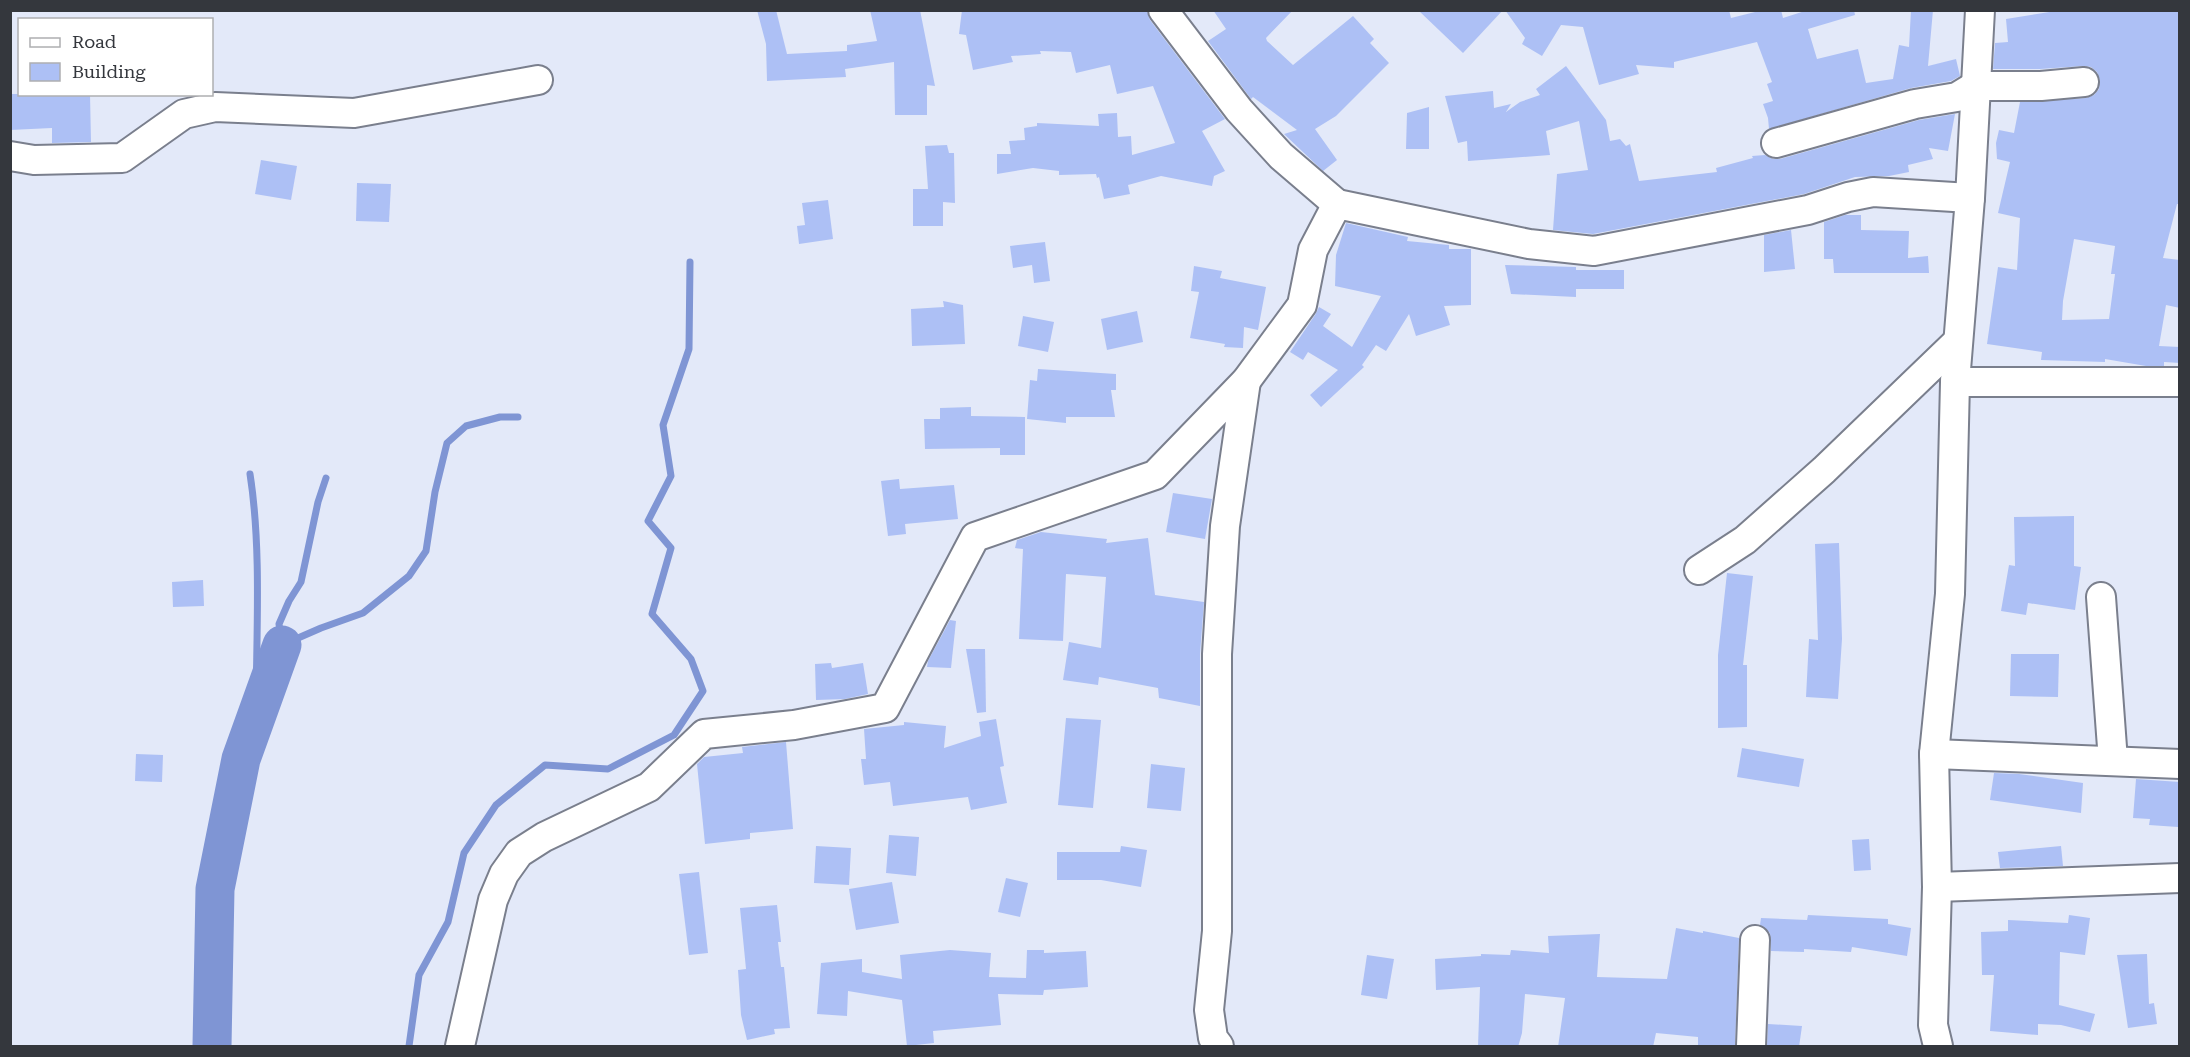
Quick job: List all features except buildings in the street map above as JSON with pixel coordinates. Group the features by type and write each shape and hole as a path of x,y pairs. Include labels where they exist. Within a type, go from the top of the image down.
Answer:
{"street":[{"path":"1162,10 1200,61 1281,156 1337,204 1529,244 1594,251 1808,210 1848,197 1873,192 1970,198"},
{"path":"1932,1045 1936,887 1934,754 1950,594 1955,382 1970,198 1980,10"},
{"path":"10,156 34,160 122,158 184,114 215,107 354,113 538,80"},
{"path":"1776,143 1905,107 1957,97 1975,86 2042,86 2084,81"},
{"path":"460,1047 493,900 504,874 519,853 544,837 650,787 704,734 794,725 885,708 975,537 1155,475 1246,381 1302,305 1313,250 1337,204"},
{"path":"1699,570 1745,540 1816,478 1958,341"},
{"path":"1219,1047 1212,1038 1209,1010 1217,931 1217,654 1225,526 1246,381"},
{"path":"1955,382 2180,382"},
{"path":"2101,597 2113,761"},
{"path":"1934,754 2180,764"},
{"path":"1936,887 2180,879"},
{"path":"1751,1047 1755,940"}],"waterway":[{"path":"409,1046 419,975 448,922 464,853 496,805 545,765 608,769 674,735 703,691 691,659 652,614 671,548 648,521 671,476 663,425 689,349 690,262"},
{"path":"326,478 318,502 301,582 289,601 279,624 282,645 363,613 409,576 426,551 435,492 447,443 466,426 500,417 518,417"},
{"path":"250,474 257,564 256,717"},
{"path":"212,1046 215,889 241,759 282,645"}]}
